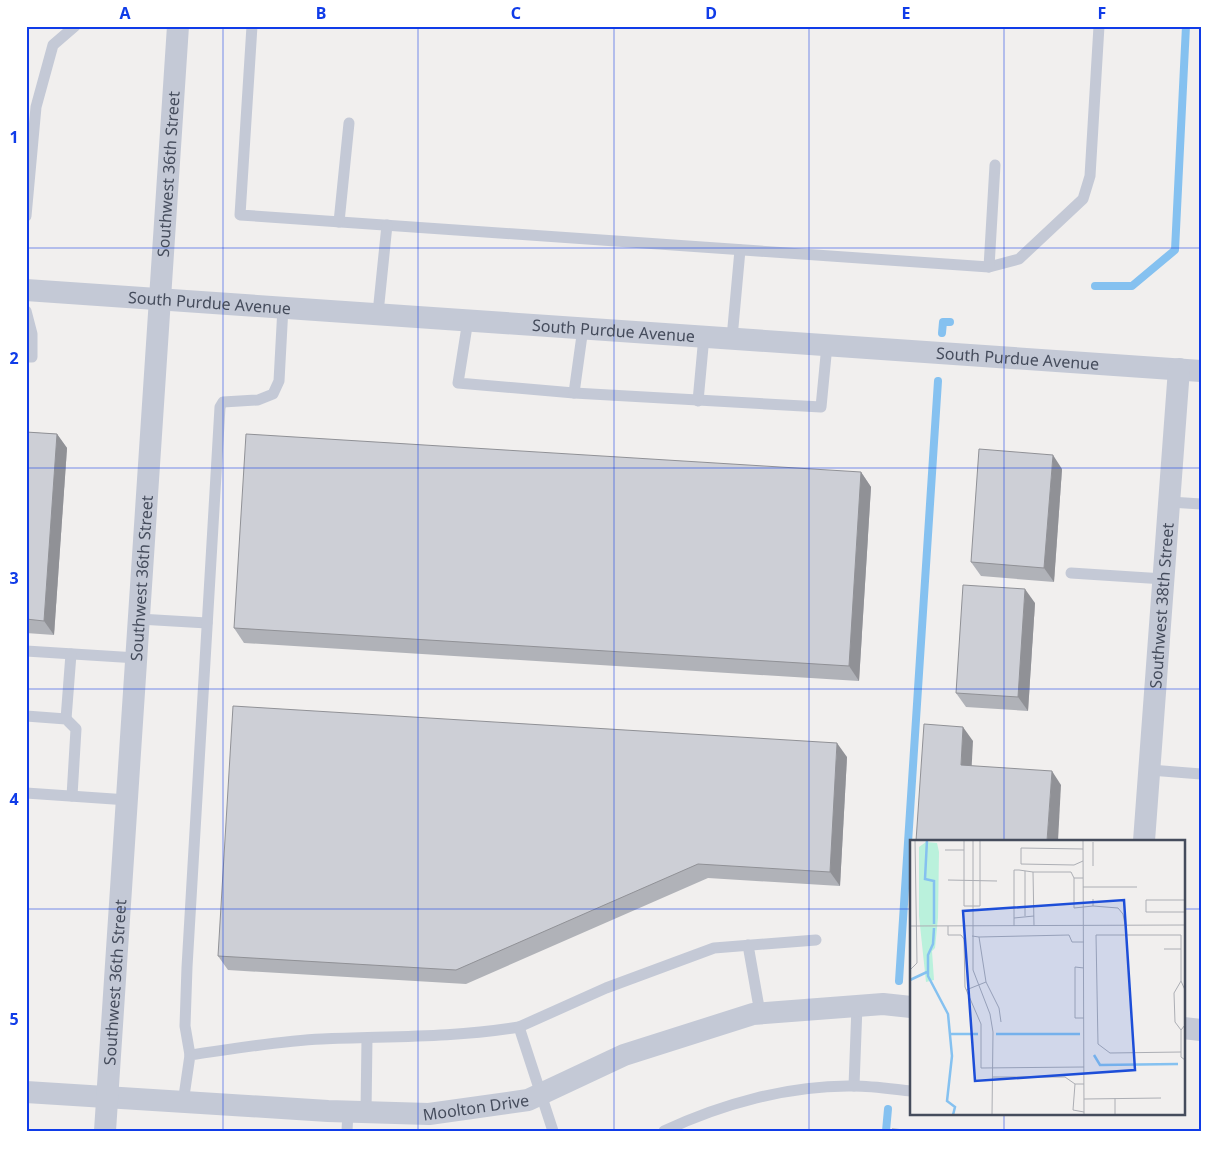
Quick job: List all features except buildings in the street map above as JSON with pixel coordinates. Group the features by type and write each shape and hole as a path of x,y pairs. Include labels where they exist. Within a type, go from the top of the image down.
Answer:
{"street":[{"name":"Southwest 36th Street","path":"105,1131 178,26"},
{"name":"South Purdue Avenue","path":"26,290 1190,370"},
{"name":"Southwest 38th Street","path":"1144,840 1170,502 1190,370"},
{"name":"Moolton Drive","path":"26,1092 354,1118 429,1114 528,1100 624,1055 760,1013 883,1004 910,1006"},
{"path":"1184,1028 1201,1030"}],"lane":[{"path":"26,216 36,107 53,45 75,26"},
{"path":"252,26 240,215 989,267 1019,259 1083,200 1090,176 1099,26"},
{"path":"340,222 349,123"},
{"path":"989,267 995,165"},
{"path":"378,313 387,225"},
{"path":"732,338 740,250"},
{"path":"183,1103 190,1055 185,1026 187,967 220,407 224,402 258,400 273,394 280,381 283,307"},
{"path":"26,311 32,334 32,357 26,357"},
{"path":"468,320 458,383 574,393 821,407 827,345"},
{"path":"574,393 583,328"},
{"path":"698,400 704,336"},
{"path":"1170,502 1201,504"},
{"path":"1072,573 1164,579"},
{"path":"139,619 207,623"},
{"path":"26,651 137,658"},
{"path":"66,719 71,654"},
{"path":"26,716 66,719 76,729 72,796"},
{"path":"1150,770 1201,774"},
{"path":"26,793 128,800"},
{"path":"190,1055 251,1044 321,1039 442,1037 519,1027 606,988 714,948 816,940"},
{"path":"748,945 760,1013"},
{"path":"854,1086 857,1006"},
{"path":"519,1027 553,1131"},
{"path":"354,1118 367,1038"},
{"path":"664,1131 686,1120 753,1099 818,1088 854,1086 910,1091"}],"waterway":[{"path":"1095,286 1132,286 1175,250 1186,26"},
{"path":"942,333 943,322 950,322"},
{"path":"899,981 938,381"},
{"path":"886,1131 888,1109"}]}
